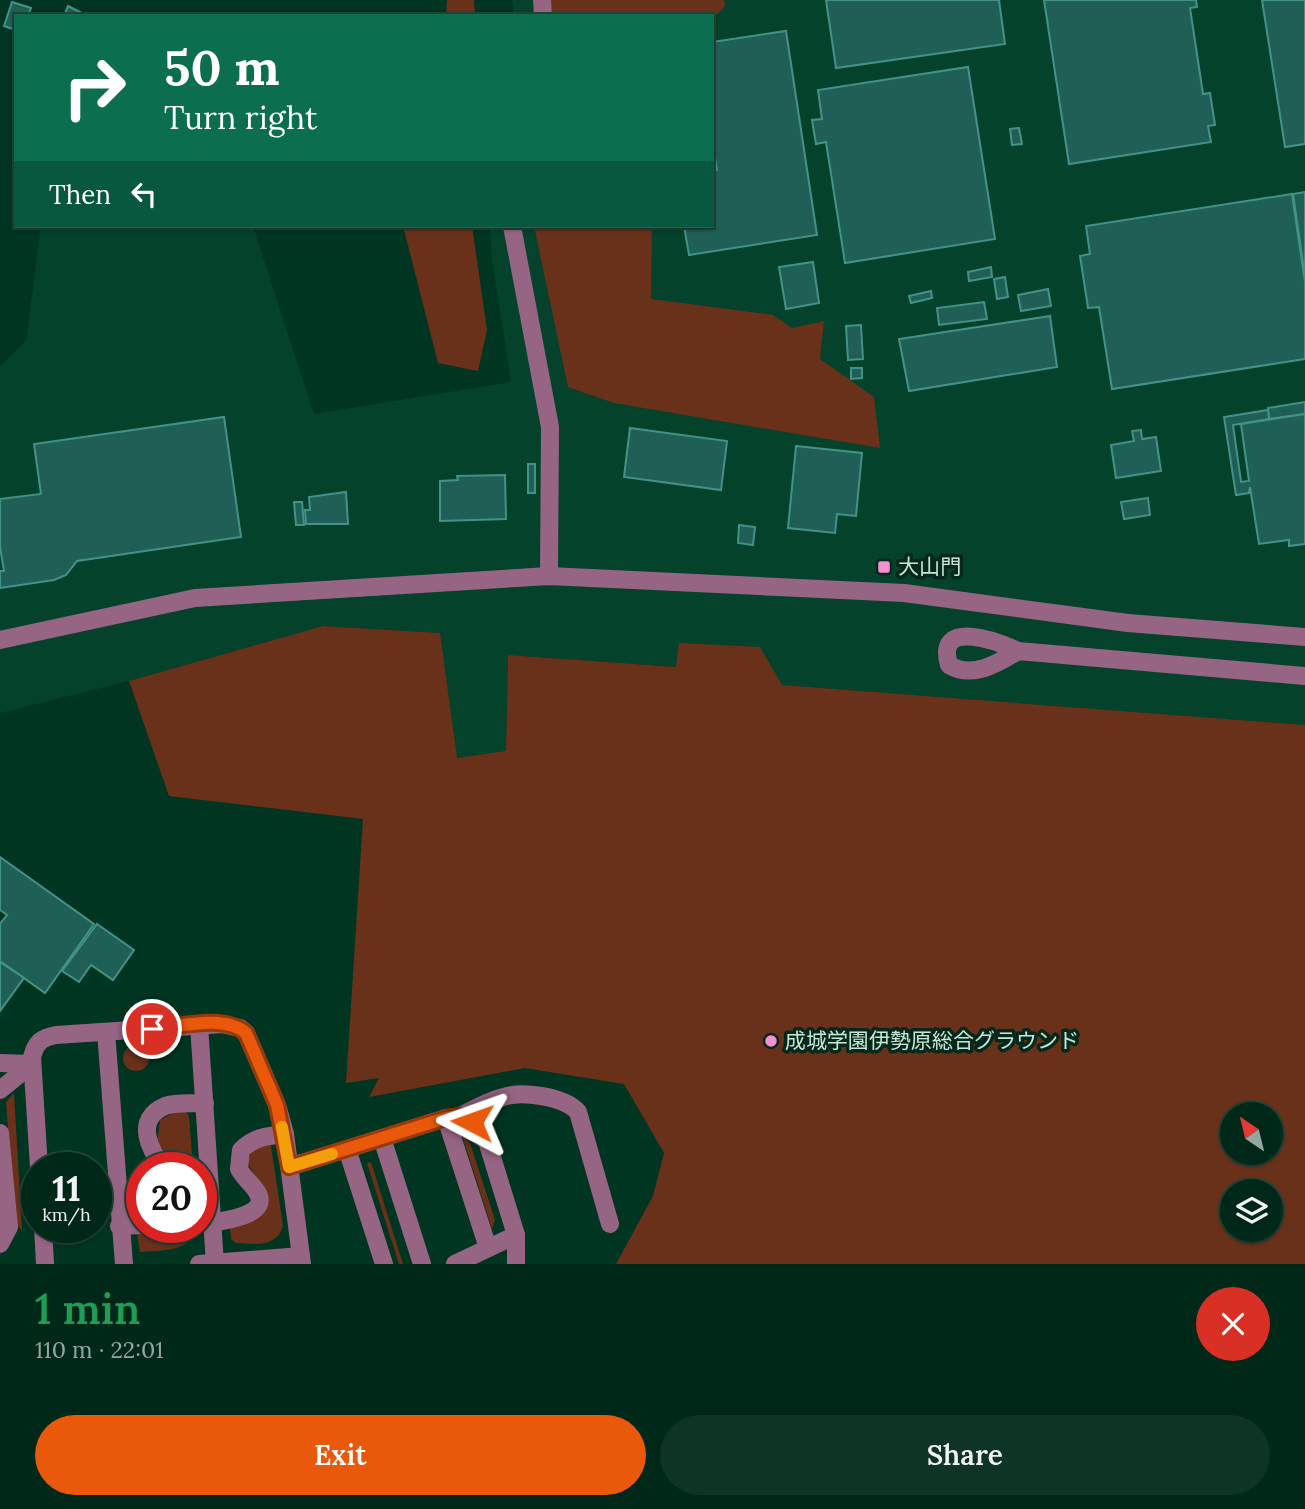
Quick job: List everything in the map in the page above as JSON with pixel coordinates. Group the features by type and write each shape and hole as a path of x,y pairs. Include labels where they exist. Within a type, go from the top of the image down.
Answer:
{"street":[{"path":"512,228 550,427 548,576"},
{"path":"0,640 195,598 548,576 904,593 1128,623 1305,637"},
{"path":"1018,651 1305,676"},
{"path":"38,1152 32,1064 34,1050 41,1039 106,1032 232,1025 246,1033 277,1105 285,1134 302,1260 210,1264 211,1243"},
{"path":"199,1026 208,1152"},
{"path":"106,1032 124,1264"},
{"path":"0,1063 32,1064"},
{"path":"0,1090 32,1064"},
{"path":"289,1167 453,1117 503,1096 556,1097 569,1102 578,1112 610,1224"},
{"path":"150,1152 147,1139 152,1116 164,1106 205,1104"},
{"path":"453,1117 472,1122 485,1136 516,1235 516,1264"},
{"path":"453,1117 488,1248"},
{"path":"0,1133 9,1227 0,1244"},
{"path":"217,1222 253,1212 259,1204 260,1197 239,1169 240,1150 250,1141 285,1134"},
{"path":"382,1138 422,1264"},
{"path":"347,1149 384,1264"},
{"path":"119,1226 126,1226"},
{"path":"456,1264 516,1235"},
{"path":"44,1243 46,1264"}],"shaded area":[{"path":"447,0 474,0 475,14 446,14"},
{"path":"512,0 1305,0 1305,725 781,685 679,643 677,667 508,655 506,752 456,758 440,633 323,626 129,681 0,713 0,367 26,341 41,228 254,228 314,414 511,382 492,260 490,228 714,228 714,14 514,14"},
{"path":"549,0 724,0 725,6 714,17 714,14 548,14"},
{"path":"404,228 472,228 487,330 478,371 438,363"},
{"path":"534,228 652,228 651,299 773,315 792,328 824,321 820,359 874,397 880,448 614,403 568,387"},
{"path":"323,626 440,633 457,758 506,751 508,655 676,667 679,643 760,647 782,685 1305,725 1305,1264 616,1264 653,1196 664,1153 624,1084 525,1068 369,1097 379,1078 346,1083 363,819 169,796 129,681"},
{"path":"136,1045 145,1049 149,1058 145,1067 136,1071 127,1067 123,1058 127,1049"},
{"path":"14,1093 21,1230 15,1222 6,1102"},
{"path":"175,1112 185,1112 189,1116 192,1152 166,1152 157,1143 160,1120"},
{"path":"462,1135 470,1143 495,1220 492,1229"},
{"path":"268,1144 271,1146 283,1226 280,1233 270,1241 257,1244 236,1243 231,1239 230,1229 264,1211 267,1204 265,1192 248,1162 252,1150"},
{"path":"371,1162 403,1264 399,1264 367,1163"},
{"path":"138,1243 187,1243 166,1250 140,1252"}],"building":[{"path":"826,0 999,0 1005,44 836,68"},
{"path":"1044,0 1196,0 1197,7 1190,8 1203,94 1210,93 1215,125 1208,126 1211,142 1069,164"},
{"path":"1262,0 1305,0 1305,144 1285,147"},
{"path":"12,2 31,8 29,14 14,14 14,29 4,26"},
{"path":"68,6 84,14 65,14"},
{"path":"786,31 817,235 689,255 684,228 714,228 714,171 717,170 714,150 714,42"},
{"path":"968,67 995,239 845,263 826,142 816,144 812,120 822,119 818,90"},
{"path":"1019,128 1022,144 1012,145 1010,129"},
{"path":"1305,192 1305,277 1293,194"},
{"path":"1292,194 1305,282 1305,359 1112,389 1099,307 1088,308 1080,256 1090,254 1086,226"},
{"path":"813,262 819,303 786,309 779,267"},
{"path":"991,267 992,277 969,281 968,272"},
{"path":"1005,277 1008,297 997,299 994,279"},
{"path":"1048,289 1051,306 1021,311 1018,295"},
{"path":"931,291 932,298 911,303 909,296"},
{"path":"984,302 987,319 939,325 937,308"},
{"path":"1050,316 1057,367 909,391 899,339"},
{"path":"861,325 863,359 848,360 846,326"},
{"path":"851,368 862,368 862,378 851,379"},
{"path":"1305,402 1305,414 1269,419 1268,408"},
{"path":"1268,410 1269,419 1233,425 1241,482 1249,481 1241,424 1305,414 1305,544 1289,546 1289,540 1259,544 1250,487 1249,493 1236,495 1224,417"},
{"path":"224,417 241,537 77,561 66,575 54,580 0,588 0,571 4,571 0,547 0,499 41,494 34,444"},
{"path":"630,428 727,441 721,490 624,477"},
{"path":"1141,430 1142,439 1156,437 1161,471 1116,478 1111,445 1134,441 1132,431"},
{"path":"796,446 862,453 856,516 837,514 835,533 788,528"},
{"path":"528,464 535,464 535,493 528,493"},
{"path":"505,475 506,519 440,521 440,481 458,480 457,476"},
{"path":"346,492 348,524 306,524 305,510 310,510 309,497"},
{"path":"1148,498 1150,515 1124,519 1121,502"},
{"path":"294,502 302,502 304,525 296,525"},
{"path":"739,525 755,527 753,545 738,543"},
{"path":"0,857 94,924 45,993 0,961 0,924 7,915 0,910"},
{"path":"97,924 134,950 113,980 91,965 79,982 62,971"},
{"path":"0,962 24,978 0,1011"}],"slow traffic":[{"path":"282,1127 289,1167 332,1154"}],"place":[{"name":"大山門","path":"884,567"},
{"name":"成城学園伊勢原総合グラウンド","path":"771,1041"}],"route":[{"path":"152,1029 222,1024 240,1028 246,1033 277,1105 285,1134 289,1167 446,1118 460,1116 472,1122"}]}
